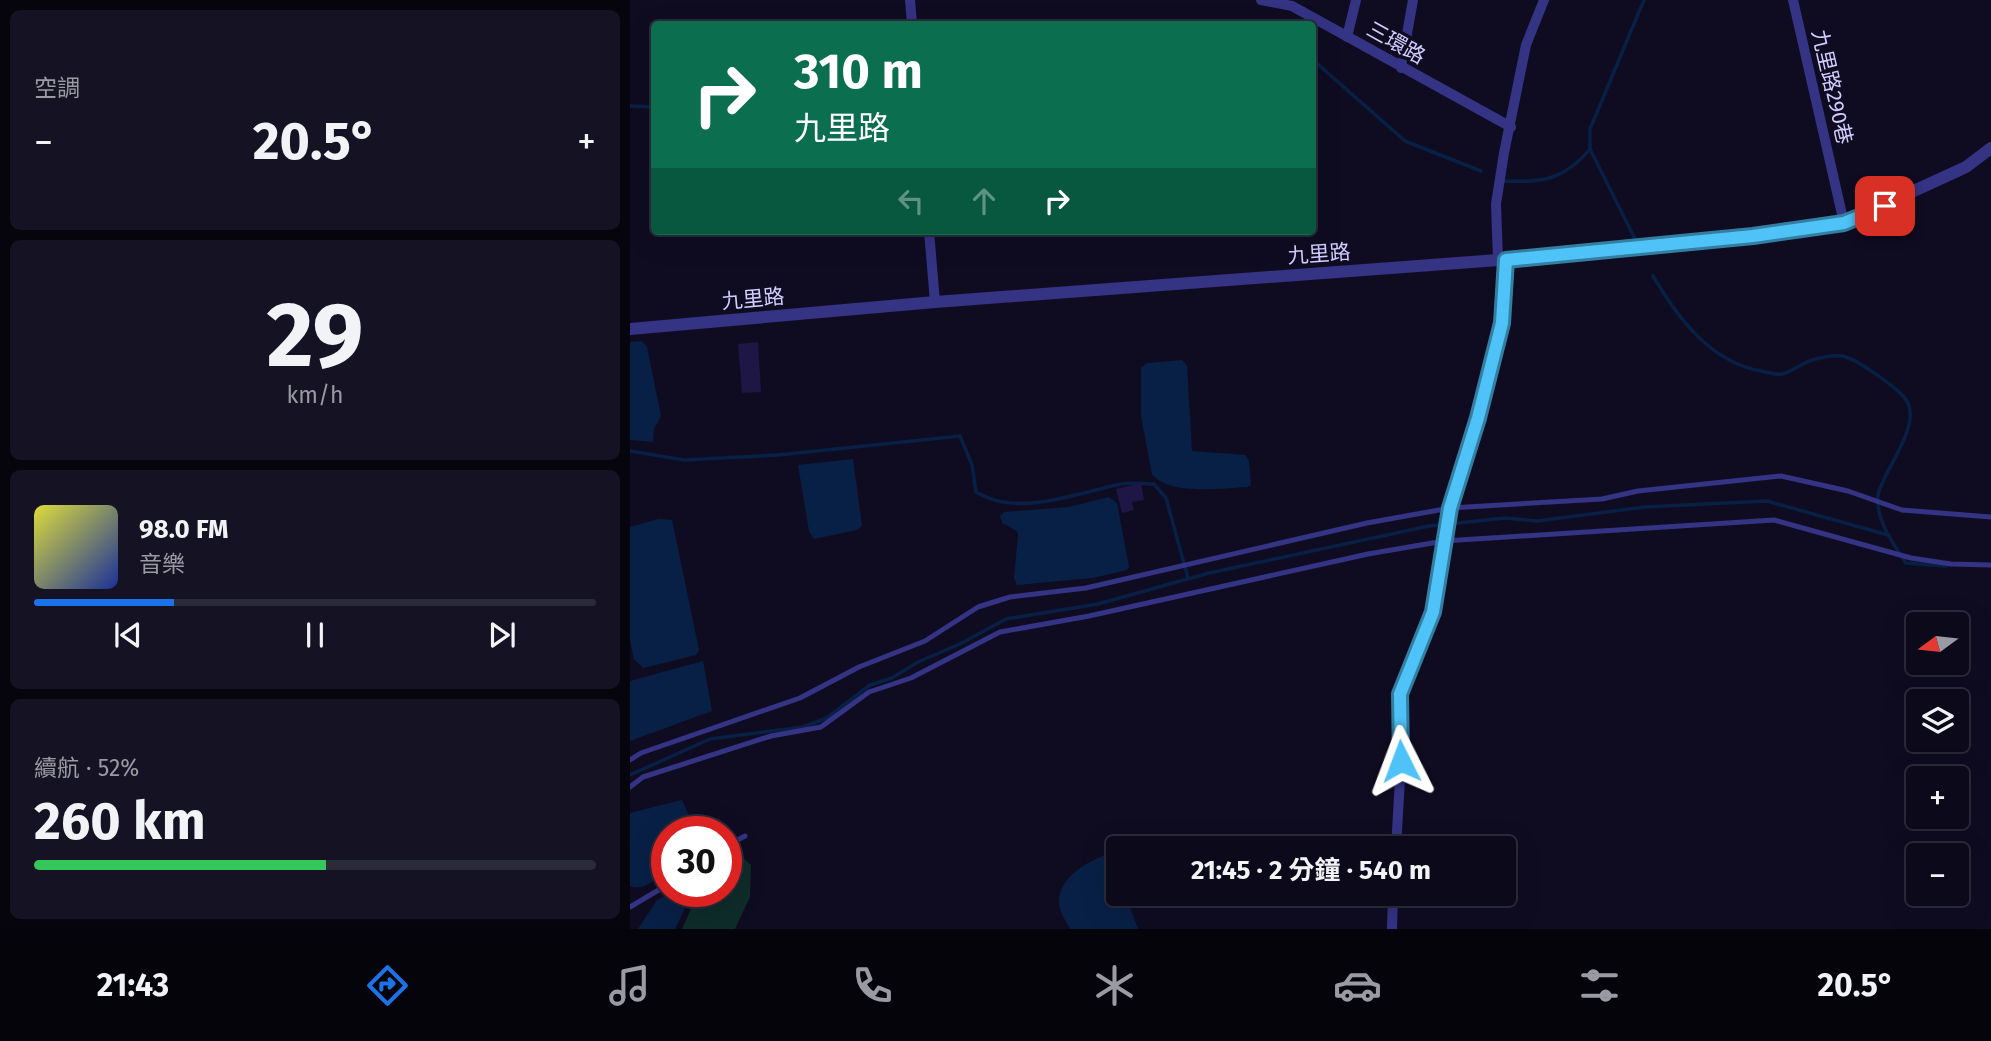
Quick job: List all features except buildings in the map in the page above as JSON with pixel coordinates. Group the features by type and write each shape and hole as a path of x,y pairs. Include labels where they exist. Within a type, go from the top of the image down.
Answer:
{"street":[{"path":"910,0 912,21"},
{"name":"三環路","path":"1261,0 1293,3 1346,37 1511,127"},
{"path":"1346,37 1356,0"},
{"path":"1401,68 1413,0"},
{"path":"1397,836 1401,761 1400,694 1433,612 1450,508 1472,440 1502,323 1502,260 1496,204 1526,45 1544,0"},
{"name":"九里路290巷","path":"1793,0 1844,223"},
{"name":"九里路","path":"630,329 935,302 1502,260 1753,236 1844,223 1966,167 1991,148"},
{"path":"929,235 935,302"},
{"path":"1392,929 1393,906"}],"lane":[{"path":"630,760 641,752 800,698 859,667 925,641 978,607 1010,597 1086,588 1367,523 1450,508 1602,499 1638,491 1782,476 1848,491 1902,510 1991,517"},
{"path":"630,787 643,777 771,736 821,727 869,692 911,678 1000,632 1089,616 1368,554 1444,541 1774,520 1911,558 1951,564 1991,565"},
{"path":"630,907 651,895"}],"green space":[{"path":"742,857 751,865 750,897 735,929 682,929 692,907 742,907"}],"water":[{"path":"642,341 647,347 661,416 654,429 653,442 630,440 630,342"},
{"path":"1182,360 1187,366 1192,451 1245,455 1249,461 1251,485 1248,487 1183,488 1160,481 1152,474 1141,416 1141,368 1147,363"},
{"path":"853,459 862,526 857,530 814,539 809,531 798,465"},
{"path":"1109,497 1117,503 1129,567 1127,570 1093,578 1017,585 1014,578 1018,535 1017,531 1002,523 1000,516 1004,512 1068,507"},
{"path":"659,519 672,520 699,650 696,655 643,668 634,659 630,640 630,527"},
{"path":"703,661 712,711 630,741 630,681"},
{"path":"682,800 689,816 651,816 651,882 640,887 630,886 630,813"},
{"path":"1106,855 1106,906 1129,906 1138,929 1070,929 1059,906 1060,893 1076,871"},
{"path":"652,907 686,907 675,929 638,929"}],"waterway":[{"path":"1635,239 1590,149 1590,129 1644,0"},
{"path":"1316,63 1405,141 1481,171"},
{"path":"630,106 651,107"},
{"path":"1505,181 1531,181 1552,177 1572,167 1590,149"},
{"path":"1653,276 1673,307 1697,336 1726,358 1743,366 1780,374 1812,360 1842,356 1874,373 1904,397 1909,407 1910,419 1901,446 1881,485 1878,495 1879,513 1886,531 1906,563 1946,566"},
{"path":"630,451 684,460 778,455 960,436 972,465 976,492 992,499 1028,503 1121,484 1154,484 1166,498 1188,578"},
{"path":"630,775 710,739 803,727 827,718 870,685 892,678 918,662 960,644 1006,619 1098,604 1209,573 1429,526 1506,518 1537,521 1645,507 1767,501 1888,535"}],"route":[{"path":"1401,761 1400,694 1404,678 1433,612 1450,508 1478,418 1502,323 1506,260 1753,236 1844,223 1885,206"}]}
